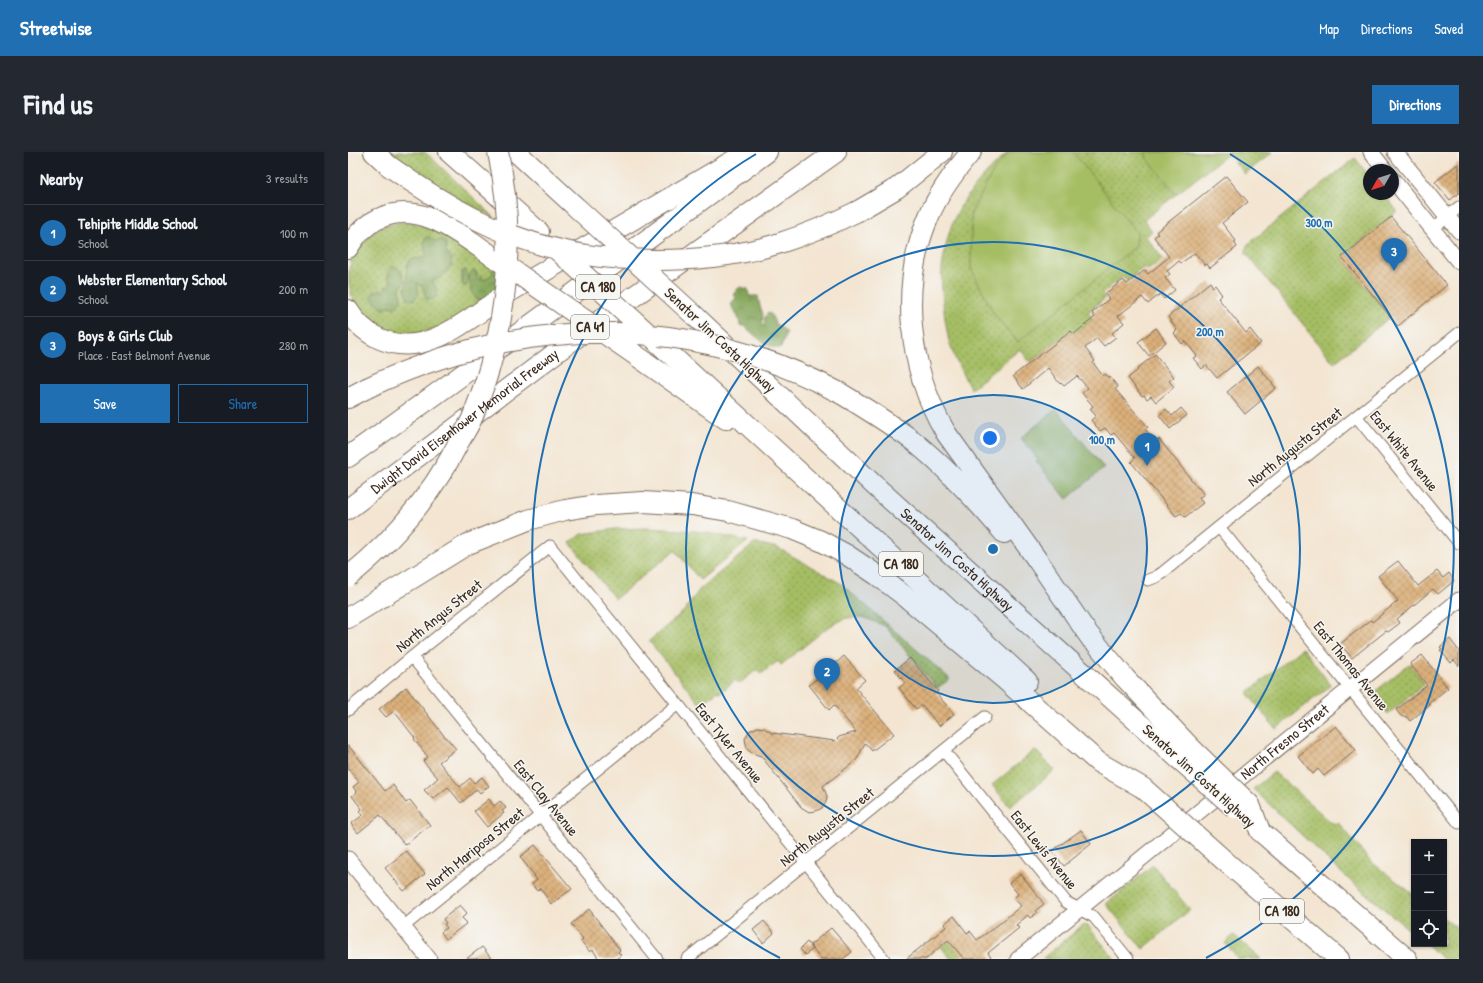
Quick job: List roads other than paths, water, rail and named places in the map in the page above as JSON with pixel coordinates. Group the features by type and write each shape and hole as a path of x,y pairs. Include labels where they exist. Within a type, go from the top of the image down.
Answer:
{"highway":[{"path":"374,152 389,166 425,191 454,208 490,226 524,240 565,252 626,259 672,260 711,257 743,252 776,244 829,225 858,211 897,188 942,152"},
{"name":"CA 180","path":"449,152 539,232 1143,788 1339,959"},
{"path":"348,577 388,541 414,512 436,482 454,453 474,414 496,346 506,291 508,228 506,200 498,152"},
{"name":"Senator Jim Costa Highway","path":"516,152 695,316 874,485 1186,754 1250,805 1260,831 1407,959"},
{"path":"348,310 356,322 365,331 376,338 387,342 410,345 431,340 445,334 510,292 748,152"},
{"name":"CA 41","path":"348,457 767,152"},
{"name":"Dwight David Eisenhower Memorial Freeway","path":"348,509 574,339 836,152"},
{"path":"971,152 950,179 929,216 916,260 911,306 914,340 920,369 930,402 946,433 1038,561 1092,640"},
{"path":"348,248 360,231 376,220 393,214 412,213 433,218 498,260 795,468"},
{"path":"348,398 367,388 427,362 486,345 533,337 600,332 659,336 725,348 795,371 840,393 892,425 957,481 995,522 1125,678 1186,754"},
{"path":"348,618 468,544 501,530 536,518 565,510 596,505 643,502 692,505 728,511 792,529 821,541 847,555 878,575 997,673 1098,762 1143,788"}],"main road":[{"path":"1371,152 1380,164"},
{"path":"1395,152 1459,231"},
{"path":"1399,188 1459,262"},
{"name":"North Fresno Street","path":"1018,959 1459,600"},
{"path":"348,859 429,959"}],"street":[{"path":"1432,229 1459,207"},
{"name":"North Augusta Street","path":"1148,580 1162,573 1220,527 1459,333"},
{"name":"East White Avenue","path":"1356,416 1459,543"},
{"name":"East Thomas Avenue","path":"1220,527 1459,823"},
{"name":"North Angus Street","path":"348,710 550,546"},
{"name":"East Tyler Avenue","path":"550,546 884,959"},
{"name":"East Clay Avenue","path":"412,657 656,959"},
{"name":"North Mariposa Street","path":"403,927 678,704"},
{"name":"North Augusta Street","path":"687,959 985,718"},
{"name":"East Lewis Avenue","path":"944,751 1066,902 1094,917 1128,959"}],"place":[{"name":"Boys & Girls Club","path":"1394,271"},
{"name":"Tehipite Middle School","path":"1147,466"},
{"name":"Webster Elementary School","path":"827,691"}]}
